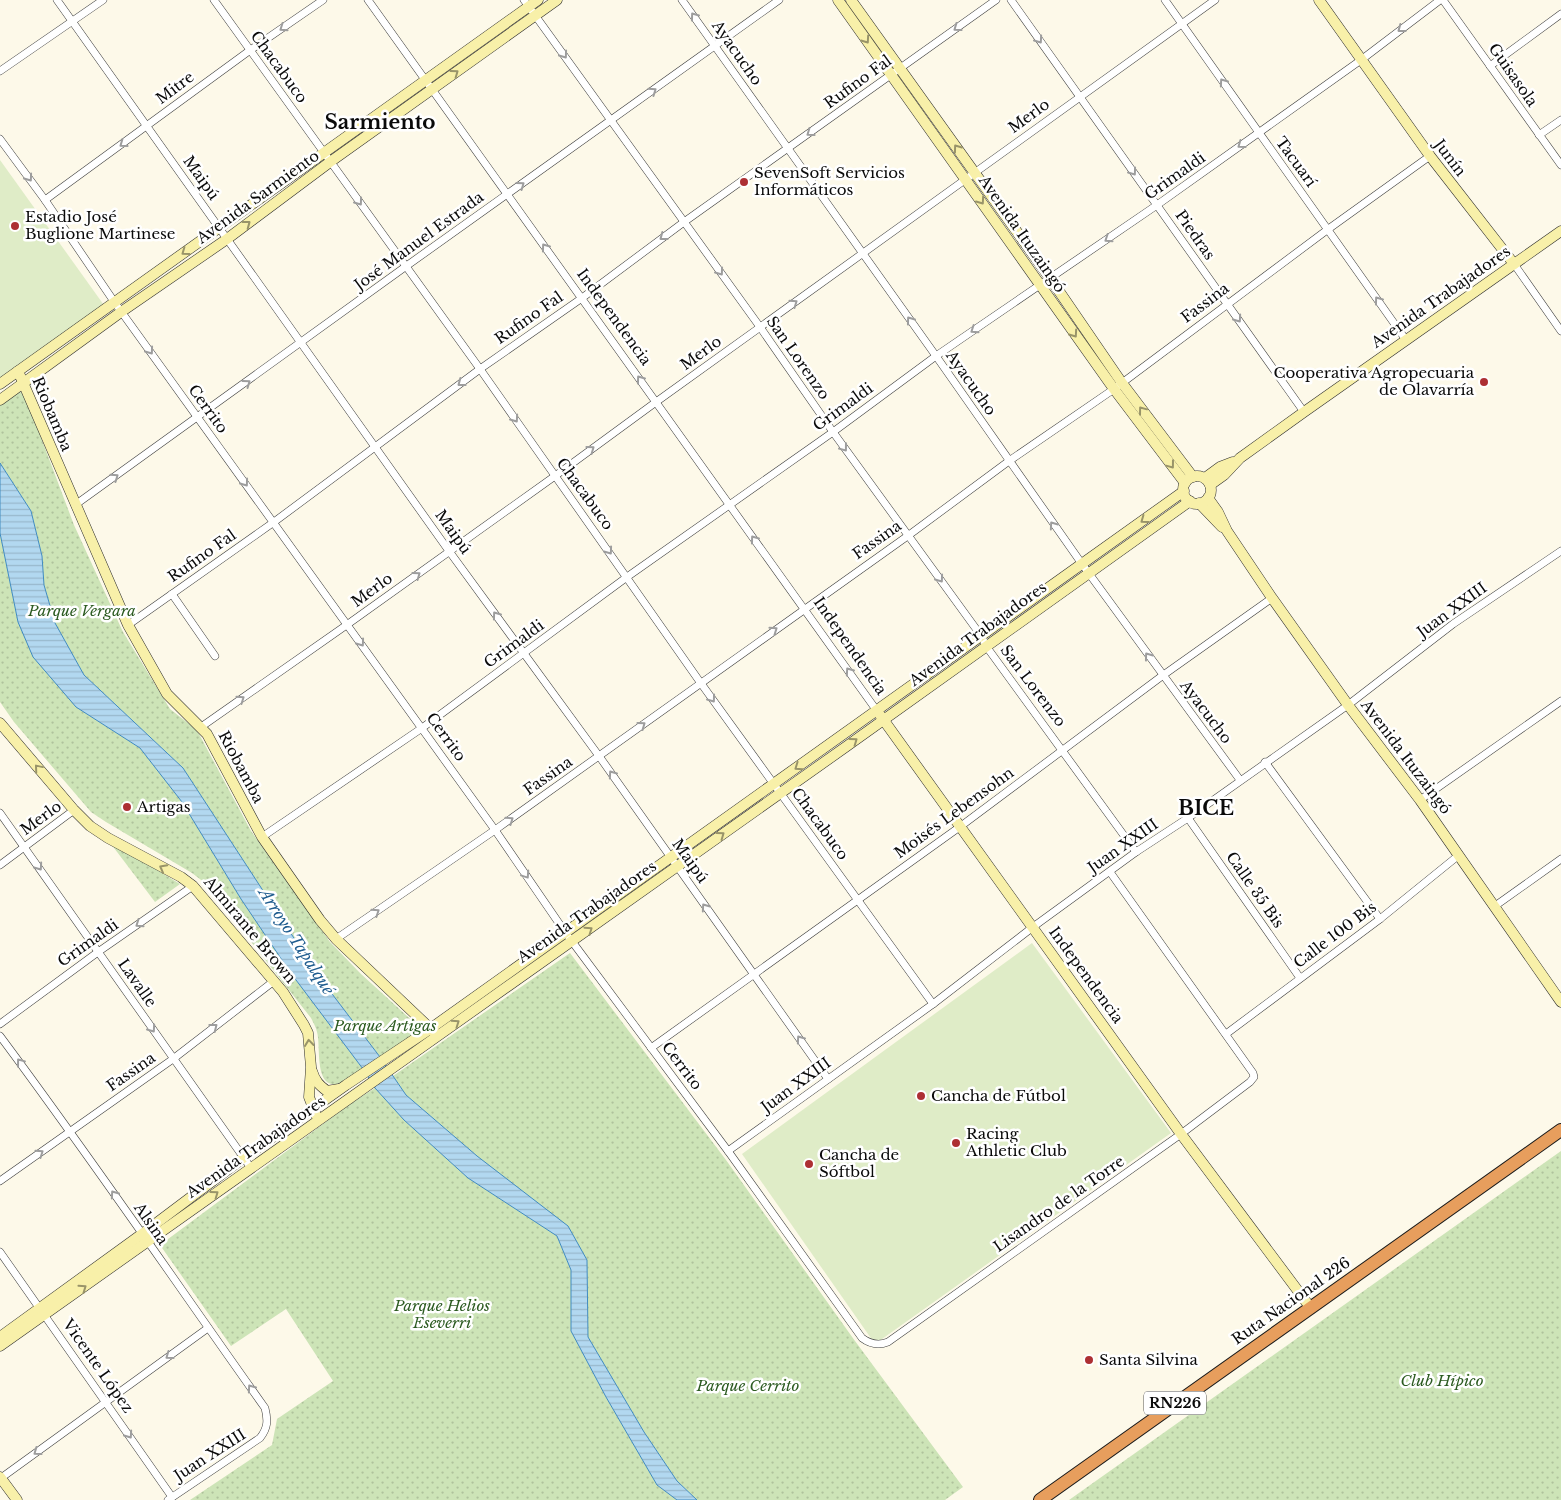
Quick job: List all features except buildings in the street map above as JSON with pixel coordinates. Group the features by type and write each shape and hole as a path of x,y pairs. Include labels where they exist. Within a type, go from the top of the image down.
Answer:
{"highway":[{"name":"Ruta Nacional 226","path":"1040,1500 1561,1130"}],"main road":[{"name":"Avenida Sarmiento","path":"4,396 219,227 426,80 526,3 538,0"},
{"name":"Avenida Sarmiento","path":"0,384 227,239 330,162 557,0"},
{"name":"Avenida Ituzaingó","path":"838,0 1040,285 1118,386 1187,484"},
{"name":"Avenida Ituzaingó","path":"851,0 1050,278 1118,386"},
{"name":"Junín","path":"1319,0 1430,156 1514,264"},
{"name":"Avenida Trabajadores","path":"1208,481 1220,467 1240,458 1561,231"},
{"name":"Riobamba","path":"18,371 128,625 167,694 207,734 262,837 320,920 336,939 434,1032"},
{"path":"1200,476 1208,481 1210,493 1199,501 1186,497 1187,484 1200,476"},
{"name":"Avenida Trabajadores","path":"145,1238 244,1158 343,1087 409,1044 434,1032 572,942 677,867 881,716 1085,569 1187,484"},
{"name":"Avenida Ituzaingó","path":"1199,501 1227,531 1348,705 1460,855 1561,1002"},
{"name":"Avenida Trabajadores","path":"1085,569 1199,501"},
{"name":"Avenida Trabajadores","path":"0,1337 42,1311 145,1238 251,1168 417,1052 434,1032 565,932 774,783 881,716"},
{"name":"Independencia","path":"881,716 1181,1134 1310,1307"},
{"name":"Almirante Brown","path":"2,727 74,810 98,832 181,877 193,886 283,992 308,1034 311,1067 309,1097 319,1120"},
{"path":"311,1067 315,1080 327,1091 343,1087"},
{"name":"Avenida Trabajadores","path":"0,1346 42,1311"},
{"path":"1,1478 13,1499"}],"street":[{"name":"Maipú","path":"57,0 828,1079"},
{"path":"0,71 104,0"},
{"name":"Chacabuco","path":"214,0 480,369 700,682 933,1004"},
{"name":"Mitre","path":"45,200 323,0"},
{"name":"Independencia","path":"368,0 881,716"},
{"name":"Ayacucho","path":"682,0 936,356 1085,569 1240,780"},
{"name":"José Manuel Estrada","path":"75,506 779,0"},
{"name":"Rufino Fal","path":"128,625 274,522 480,369 582,298 684,222 996,0"},
{"name":"Piedras","path":"1011,0 1304,412"},
{"name":"Tacuarí","path":"1165,0 1406,340"},
{"name":"Merlo","path":"201,726 555,476 1215,0"},
{"name":"Grimaldi","path":"262,837 422,728 628,577 833,432 936,356 1157,206 1442,0"},
{"name":"Guisasola","path":"1442,0 1561,165"},
{"name":"San Lorenzo","path":"526,3 1136,852"},
{"path":"1490,66 1561,14"},
{"path":"1539,136 1561,120"},
{"name":"Cerrito","path":"0,139 45,200 118,307 495,830 572,942 728,1151 862,1338 875,1344"},
{"name":"Fassina","path":"336,939 495,830 700,682 909,535 1009,461 1118,386 1327,230 1430,156"},
{"name":"Junín","path":"1514,264 1561,331"},
{"name":"Juan XXIII","path":"728,1151 933,1004 1033,927 1136,852 1188,818 1348,705 1453,624 1561,551"},
{"path":"172,594 215,656"},
{"name":"Moisés Lebensohn","path":"652,1048 961,826 1162,676 1272,598"},
{"path":"1420,800 1561,701"},
{"path":"1266,762 1380,919"},
{"name":"Merlo","path":"0,865 74,810"},
{"name":"Lavalle","path":"0,813 172,1059 251,1168"},
{"name":"Calle 35 Bis","path":"1188,818 1300,978"},
{"name":"Calle 100 Bis","path":"1226,1034 1380,919 1460,855"},
{"path":"1495,906 1561,859"},
{"path":"1110,872 1226,1034"},
{"name":"Grimaldi","path":"0,1024 98,952 193,886"},
{"name":"Fassina","path":"0,1181 172,1059 274,981"},
{"name":"Lisandro de la Torre","path":"875,1344 888,1342 1181,1134 1250,1082 1254,1077 1253,1073 1226,1034"},
{"name":"Alsina","path":"0,1036 71,1132 265,1408 268,1420 266,1432"},
{"name":"Vicente López","path":"0,1252 106,1402 170,1498"},
{"path":"1,1478 208,1328"},
{"name":"Juan XXIII","path":"170,1498 260,1438 266,1432"}],"green space":[{"path":"0,160 106,308 0,380"},
{"name":"Parque Vergara","path":"20,392 25,395 74,525 123,632 170,709 199,734 251,831 330,942 361,974 418,1026 416,1034 380,1057 320,978 183,768 84,675 55,623 44,585 42,556 31,511 0,463 0,405"},
{"path":"0,533 18,622 76,707 140,748 182,802 241,899 290,972 363,1069 350,1078 336,1084 329,1083 324,1079 321,1072 317,1032 311,1018 205,883 192,873 91,812 14,722 0,702"},
{"path":"108,840 180,884 155,902"},
{"name":"Racing Athletic Club","path":"1032,943 1171,1133 875,1344 742,1154"},
{"name":"Parque Cerrito","path":"570,953 726,1160 855,1341 963,1487 945,1500 697,1500 677,1481 644,1432 588,1337 587,1260 477,1156 406,1095 393,1076"},
{"name":"Parque Helios Eseverri","path":"375,1088 404,1120 468,1178 557,1236 571,1270 571,1331 606,1397 657,1485 677,1500 190,1500 272,1445 277,1419 333,1381 286,1309 231,1346 160,1245 350,1104"},
{"name":"Club Hípico","path":"1561,1151 1561,1500 1069,1500"}],"water":[{"path":"0,463 31,511 42,556 44,585 55,623 84,675 183,768 320,978 380,1057 406,1095 477,1156 568,1226 587,1260 588,1337 644,1432 677,1481 697,1500 677,1500 657,1485 606,1397 571,1331 571,1270 557,1236 468,1178 404,1120 375,1088 363,1069 290,972 241,899 182,802 140,748 76,707 33,657 18,622 0,533"}],"place":[{"name":"SevenSoft Servicios Informáticos","path":"744,182"},
{"name":"Estadio José Buglione Martinese","path":"15,226"},
{"name":"Cooperativa Agropecuaria de Olavarría","path":"1484,382"},
{"name":"Artigas","path":"127,807"},
{"name":"Cancha de Fútbol","path":"921,1096"},
{"name":"Racing Athletic Club","path":"956,1143"},
{"name":"Cancha de Sóftbol","path":"809,1164"},
{"name":"Santa Silvina","path":"1089,1360"}],"district":[{"name":"Sarmiento","path":"380,122"},
{"name":"BICE","path":"1206,808"}],"water label":[{"name":"Arroyo Tapalqué","path":"297,941"}],"park label":[{"name":"Parque Artigas","path":"385,1026"}]}
